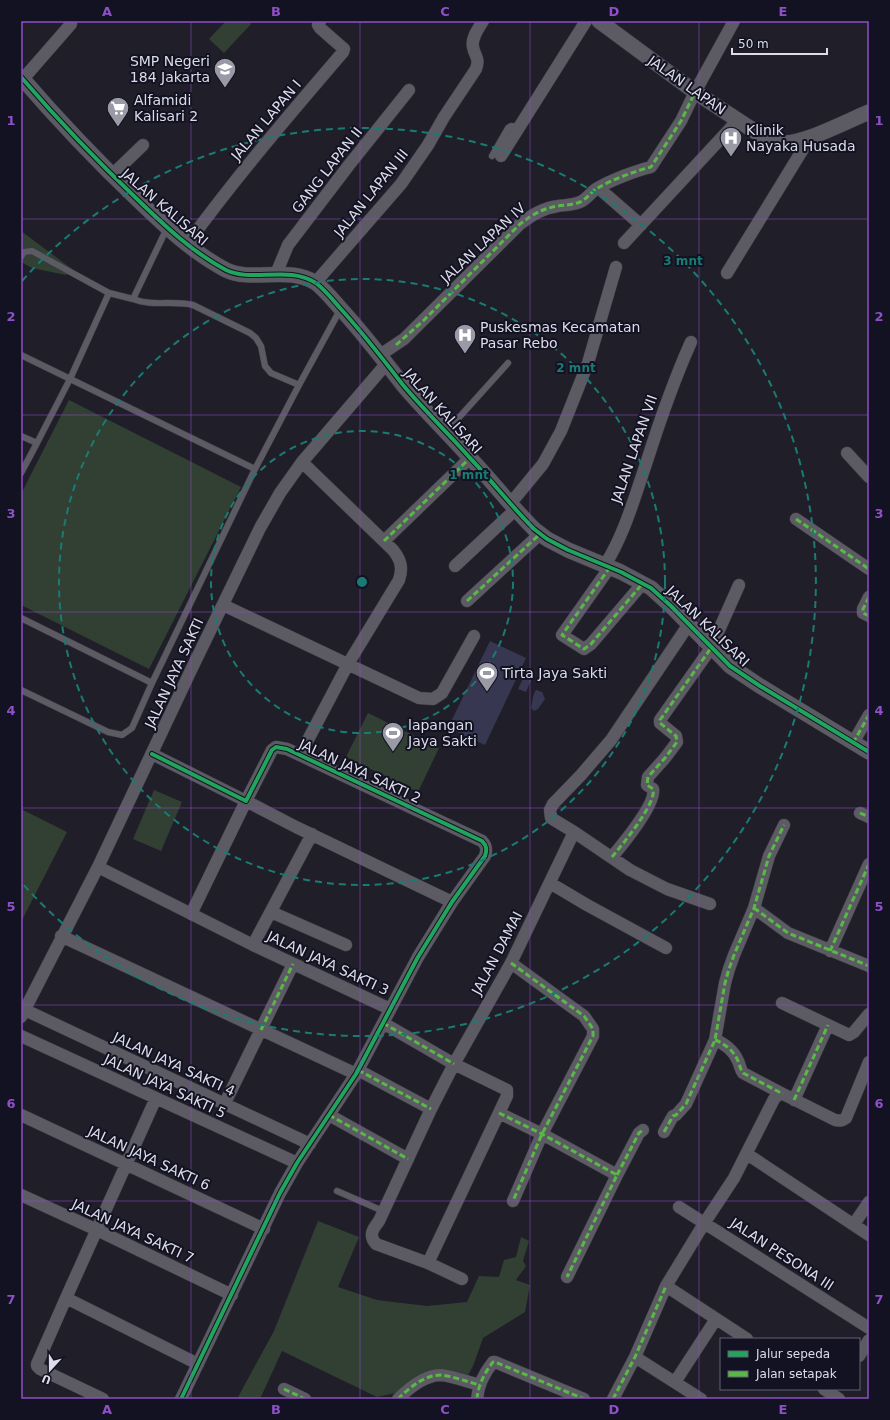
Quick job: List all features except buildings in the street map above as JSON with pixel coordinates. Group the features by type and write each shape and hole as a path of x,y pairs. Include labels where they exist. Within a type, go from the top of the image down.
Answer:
{"street":[{"name":"JALAN LAPAN I","path":"187,244 262,146 343,52 344,49 320,28 318,25 320,21"},
{"name":"JALAN LAPAN III","path":"316,283 401,184 428,145 444,117 476,69 478,61 473,48 474,39 483,21"},
{"path":"496,156 520,127 586,21"},
{"name":"JALAN LAPAN","path":"599,21 695,92 765,138 773,141 779,143 800,140 869,112"},
{"name":"JALAN LAPAN IV","path":"384,359 396,345 409,334 520,224 531,216 548,207 579,203 599,187 638,170 651,167 681,121 695,92 734,21"},
{"path":"22,78 71,24"},
{"name":"JALAN KALISARI","path":"22,78 42,102 112,175 167,228 187,244 212,261 234,273 297,276 316,283 340,308 384,359 403,384 513,507 540,534 568,550 643,583 660,595 711,648 738,672 869,752"},
{"name":"GANG LAPAN II","path":"276,274 288,245 409,90"},
{"path":"624,243 738,120"},
{"path":"727,273 811,136"},
{"path":"112,175 143,145"},
{"path":"602,191 641,225"},
{"path":"455,566 513,507 543,464 561,431 588,363 616,267"},
{"name":"JALAN LAPAN VII","path":"643,583 591,644 584,649 562,635 607,566 635,497 669,394 691,342"},
{"name":"JALAN JAYA SAKTI","path":"23,1013 61,936 98,867 192,668 260,528 276,499 302,462 384,359"},
{"path":"847,454 869,477"},
{"path":"384,541 470,458"},
{"path":"300,755 348,664 399,580 402,565 398,557 384,541 302,462"},
{"path":"796,519 869,569"},
{"path":"467,600 540,534"},
{"path":"612,857 638,825 654,795 653,789 647,785 648,777 677,742 676,736 660,723 660,720 711,648 739,585"},
{"path":"869,597 863,609 864,613 869,616"},
{"path":"223,605 419,698 433,699 442,693 474,636"},
{"path":"689,624 611,740 581,775 553,804 550,810 552,818 630,870 667,889 710,904"},
{"path":"853,743 869,715"},
{"name":"JALAN JAYA SAKTI 2","path":"246,801 272,750 276,747 287,749 482,841 486,845 485,856 452,902"},
{"path":"152,754 452,902 418,957 357,1072 297,1163 280,1194 181,1399"},
{"path":"191,914 246,801"},
{"path":"664,1132 673,1116 676,1115 686,1104 715,1040 719,1011 729,969 754,908 769,856 784,825"},
{"name":"JALAN DAMAI","path":"462,1279 428,1263 382,1247 372,1240 371,1236 373,1229 454,1064 511,963 574,832"},
{"name":"JALAN JAYA SAKTI 3","path":"253,945 312,834"},
{"path":"830,951 869,864"},
{"name":"JALAN JAYA SAKTI 3","path":"98,867 292,964 390,1009"},
{"path":"550,883 666,948"},
{"path":"754,908 788,933 869,966"},
{"name":"JALAN JAYA SAKTI 3","path":"271,912 346,945"},
{"path":"61,936 261,1030 357,1072 432,1109"},
{"path":"511,963 584,1016 593,1029 593,1036 542,1134 513,1201"},
{"path":"224,1105 292,964"},
{"path":"782,1003 845,1034 852,1034 868,1016"},
{"name":"JALAN JAYA SAKTI 4","path":"23,1013 310,1144"},
{"path":"383,1023 454,1064 507,1090 507,1096 428,1263"},
{"path":"794,1100 828,1025"},
{"name":"JALAN JAYA SAKTI 5","path":"21,1036 297,1163"},
{"path":"715,1040 722,1043 734,1054 743,1073 778,1097 794,1100 834,1120 843,1121 846,1118 869,1062"},
{"path":"613,1399 635,1357 666,1286 734,1178 778,1097"},
{"path":"103,1399 40,1369 37,1366 156,1098"},
{"path":"499,1113 542,1134 617,1175"},
{"name":"JALAN JAYA SAKTI 6","path":"21,1115 264,1228"},
{"path":"329,1115 408,1159"},
{"path":"567,1277 617,1175 639,1133 643,1130"},
{"path":"747,1154 869,1235"},
{"name":"JALAN JAYA SAKTI 7","path":"21,1195 232,1295"},
{"path":"854,1224 869,1202"},
{"name":"JALAN PESONA III","path":"679,1207 705,1222 869,1328"},
{"path":"666,1286 745,1338"},
{"path":"66,1298 198,1364"},
{"path":"675,1382 716,1319"},
{"path":"860,1354 869,1340"},
{"path":"635,1357 675,1382 684,1395 701,1399"},
{"path":"477,1399 480,1385 488,1368 493,1362 584,1399"},
{"path":"398,1399 410,1387 420,1381 440,1375 480,1385"},
{"path":"284,1389 305,1399"}],"lane":[{"path":"133,299 167,228"},
{"path":"21,257 24,252 32,252 45,257 109,294 155,304 182,302 193,305 256,338 261,346 265,366 271,373 299,385"},
{"path":"21,473 70,379 109,294"},
{"path":"21,690 108,732 122,735 132,728 152,683 255,469 340,308"},
{"path":"21,355 255,469"},
{"path":"446,432 508,363"},
{"path":"21,436 37,443"},
{"path":"21,618 152,683"},
{"path":"337,1191 383,1211"}],"green space":[{"path":"226,21 248,21 251,24 224,53 209,39"},
{"path":"21,231 72,269 66,275 32,268 21,262"},
{"path":"69,400 241,487 149,669 21,605 21,494"},
{"name":"lapangan Jaya Sakti","path":"368,713 439,748 418,792 346,757"},
{"path":"154,790 182,802 161,851 133,839"},
{"path":"21,809 67,832 21,922"},
{"path":"318,1221 359,1237 338,1287 377,1300 427,1306 467,1302 479,1276 499,1277 504,1260 516,1257 521,1237 529,1241 523,1261 526,1266 516,1280 530,1285 525,1312 483,1338 473,1366 466,1379 427,1371 400,1392 377,1397 282,1351 260,1399 237,1399 274,1331"}],"shaded area":[{"name":"Tirta Jaya Sakti","path":"490,641 526,658 485,745 448,728"},
{"path":"527,670 534,673 526,692 518,689"},
{"path":"536,690 542,692 545,699 538,709 534,711 531,708 533,696"}],"marked path":[{"path":"396,345 424,320 524,221 547,208 580,202 596,189 609,182 651,167 681,121 695,92"},
{"path":"384,541 470,458"},
{"path":"796,519 869,569"},
{"path":"467,601 540,534"},
{"path":"610,567 562,635 584,649 591,644 643,583"},
{"path":"869,597 863,609 863,613 869,616"},
{"path":"612,857 638,824 650,804 653,789 647,785 648,777 677,742 676,736 660,723 660,720 711,648"},
{"path":"853,743 869,715"},
{"path":"860,813 869,817"},
{"path":"664,1132 673,1116 676,1115 686,1104 715,1040 725,983 729,969 754,908 769,856 784,825"},
{"path":"830,951 869,864"},
{"path":"754,908 788,933 869,966"},
{"path":"511,963 584,1016 593,1029 593,1036 542,1134 513,1201"},
{"path":"261,1030 293,964"},
{"path":"383,1023 454,1064"},
{"path":"794,1100 828,1025"},
{"path":"715,1040 725,1045 731,1051 739,1062 743,1073 783,1094"},
{"path":"358,1070 431,1109"},
{"path":"499,1113 542,1134 617,1175 567,1277"},
{"path":"329,1115 408,1159"},
{"path":"617,1175 639,1133 643,1130"},
{"path":"613,1399 635,1357 666,1286"},
{"path":"477,1399 482,1379 493,1362 584,1399"},
{"path":"398,1399 417,1383 429,1377 441,1375 480,1385"},
{"path":"284,1389 305,1399"}],"cycle path":[{"path":"21,77 63,125 123,185 190,247 214,263 236,274 294,275 316,283 329,295 357,327 403,385 534,529 547,539 568,550 621,572 651,588 671,606 730,666 760,686 869,752"},
{"path":"152,754 246,801 272,750 276,747 287,749 482,841 486,846 485,856 452,902 418,957 356,1074 297,1163 280,1193 181,1399"}],"place":[{"name":"SMP Negeri 184 Jakarta","path":"225,88"},
{"name":"Alfamidi Kalisari 2","path":"118,128"},
{"name":"Klinik Nayaka Husada","path":"731,158"},
{"name":"Puskesmas Kecamatan Pasar Rebo","path":"465,354"},
{"name":"Tirta Jaya Sakti","path":"487,692"},
{"name":"lapangan Jaya Sakti","path":"393,752"}]}
